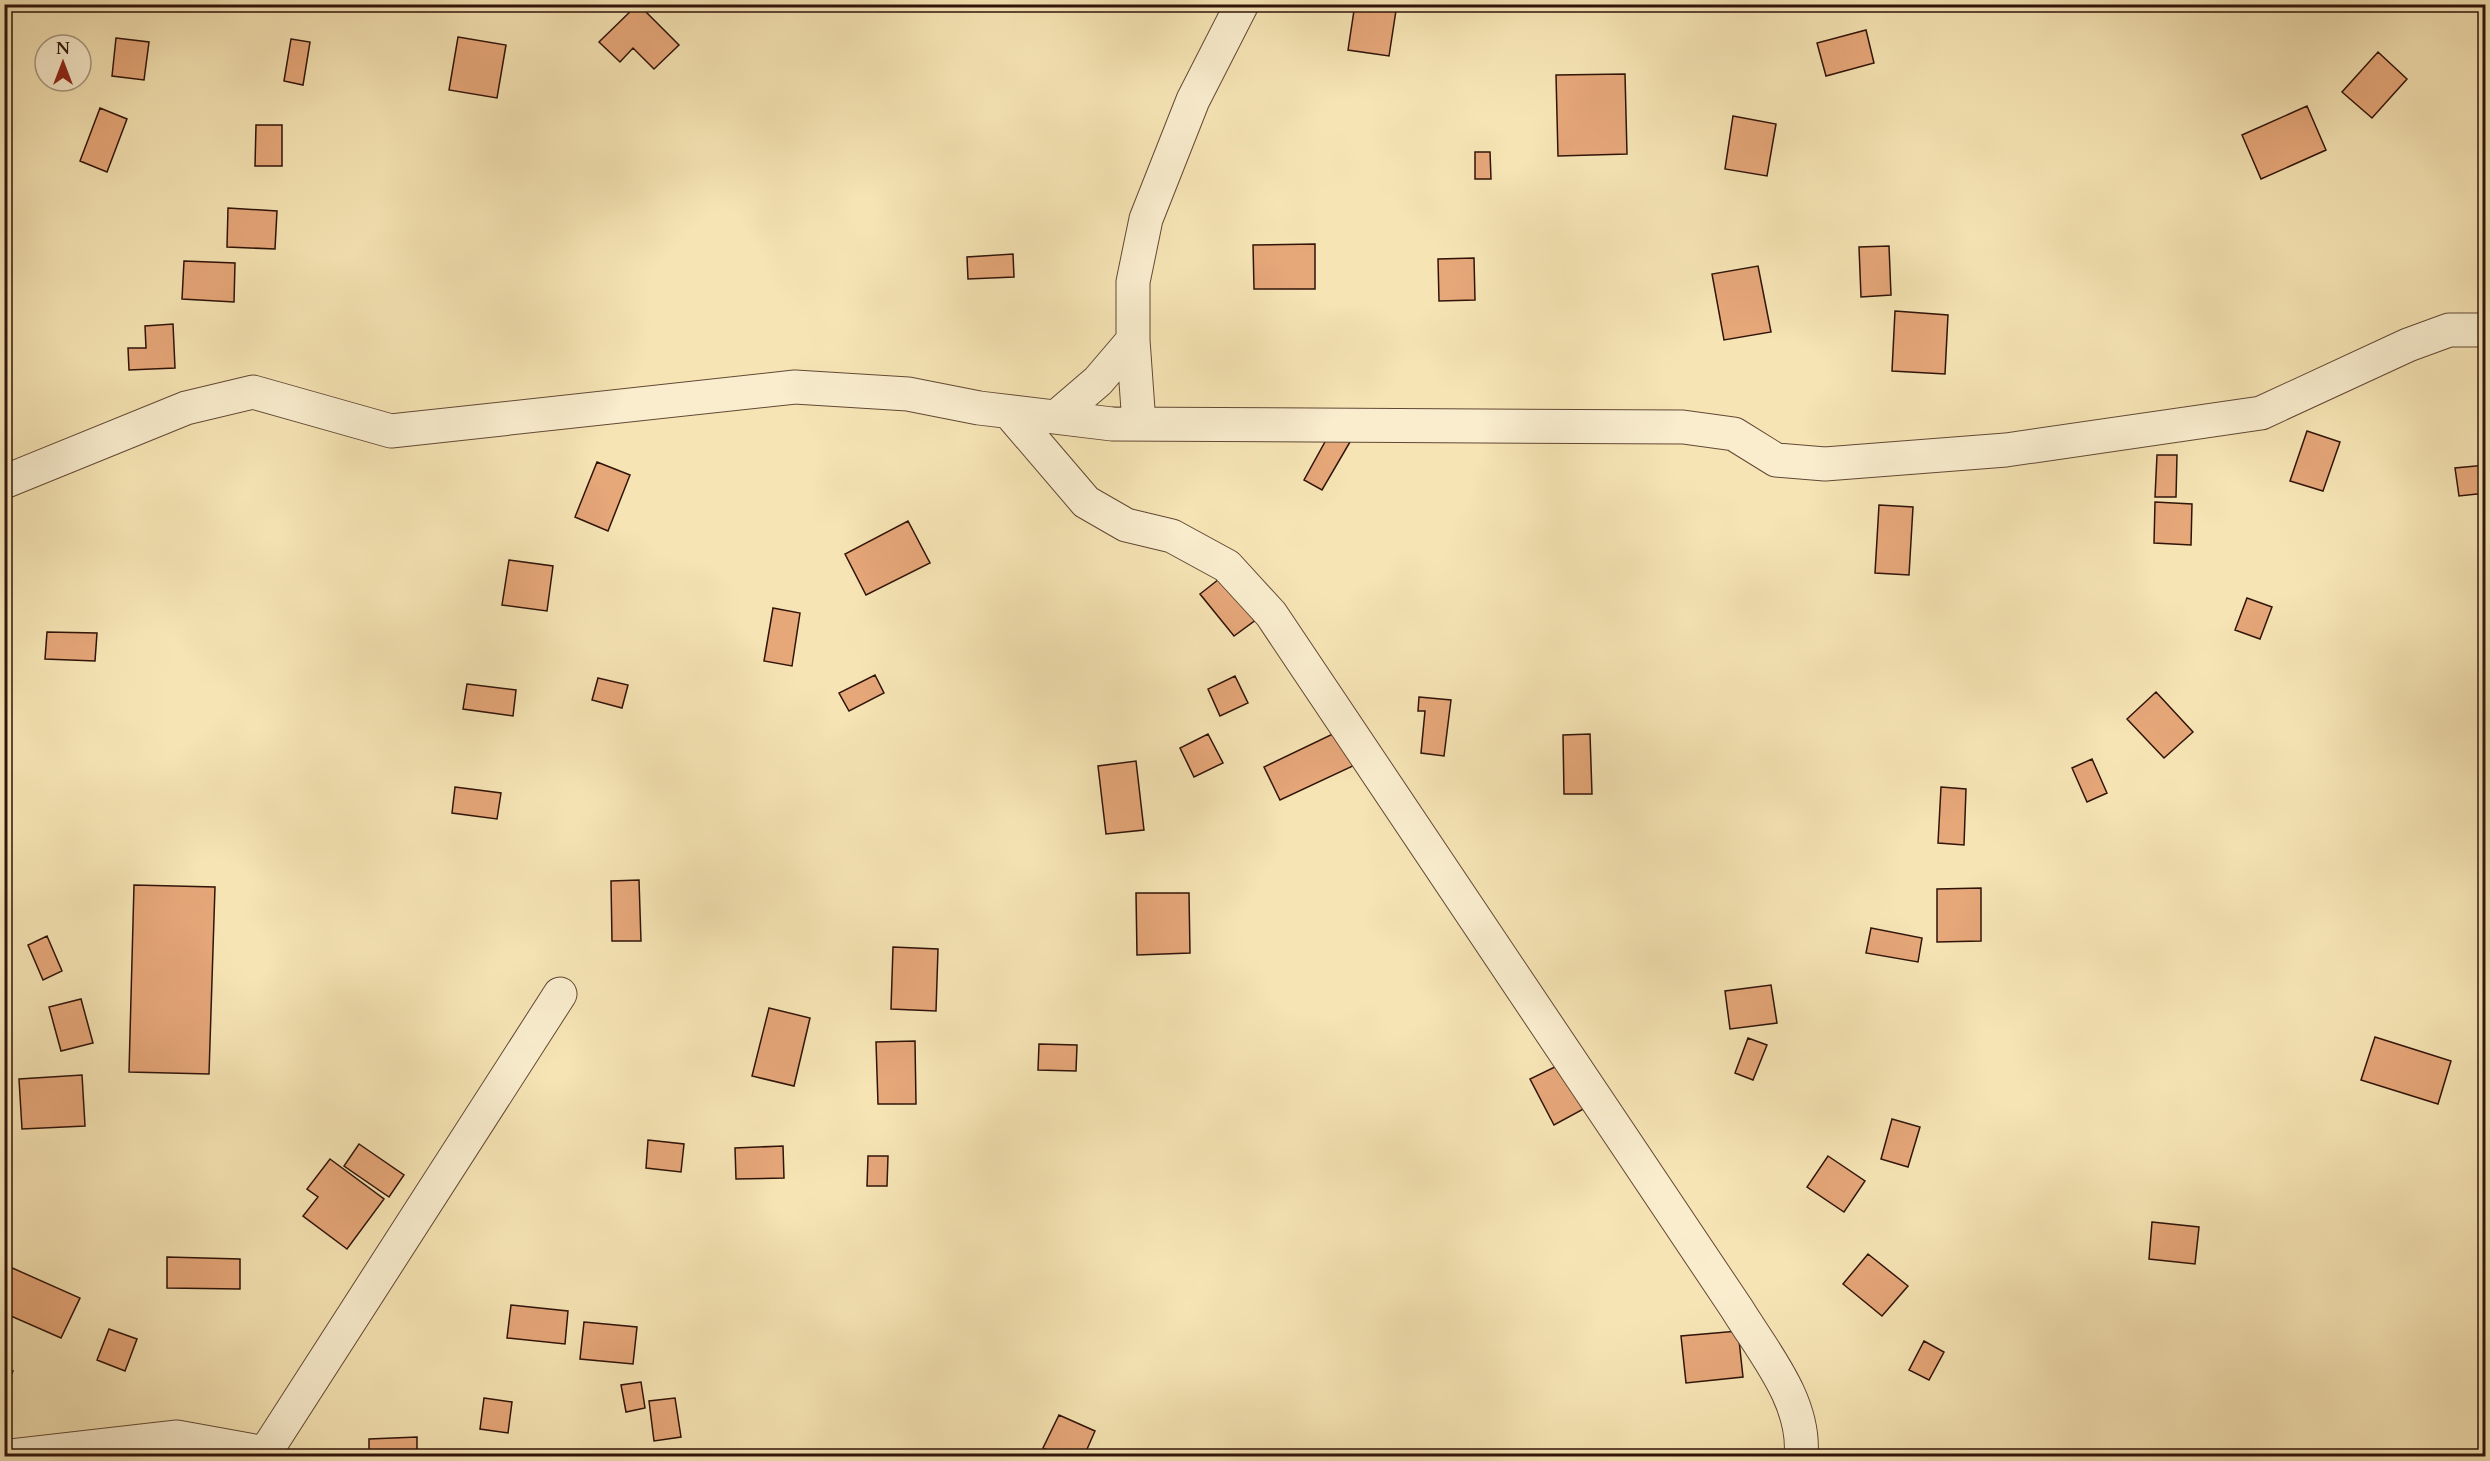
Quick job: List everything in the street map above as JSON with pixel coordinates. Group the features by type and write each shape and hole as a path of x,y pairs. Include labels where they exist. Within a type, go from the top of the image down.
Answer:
{"street":[{"path":"1139,424 1133,340 1133,282 1146,219 1193,100 1242,4"},
{"path":"4,482 186,408 254,392 391,431 795,387 908,394 1009,412 1112,424 1683,427 1734,434 1776,460 1825,464 2006,450 2262,413 2408,345 2449,330 2486,330"},
{"path":"1056,417 1098,381 1133,340"},
{"path":"1009,412 1086,502 1126,525 1172,536 1227,566 1271,614 1737,1309 1792,1398 1802,1442 1801,1456"},
{"path":"11,1456 177,1437 266,1455 560,994"}],"building":[{"path":"638,4 679,45 654,69 633,48 620,62 599,42"},
{"path":"1355,4 1397,4 1389,56 1348,50"},
{"path":"1866,30 1874,63 1826,76 1817,43"},
{"path":"458,37 506,45 497,98 449,90"},
{"path":"116,38 149,42 144,80 112,76"},
{"path":"291,39 310,42 303,85 284,81"},
{"path":"2378,52 2407,79 2372,118 2342,92"},
{"path":"1625,74 1627,154 1558,156 1556,75"},
{"path":"2307,106 2326,150 2261,179 2242,135"},
{"path":"100,108 127,119 107,172 80,161"},
{"path":"1733,116 1776,124 1767,176 1725,169"},
{"path":"256,125 282,125 282,166 255,166"},
{"path":"1475,152 1490,152 1491,179 1475,179"},
{"path":"228,208 277,211 275,249 227,247"},
{"path":"1315,244 1315,289 1254,289 1253,245"},
{"path":"1889,246 1891,295 1861,297 1859,247"},
{"path":"1013,254 1014,277 968,279 967,257"},
{"path":"1474,258 1475,300 1439,301 1438,259"},
{"path":"184,261 235,263 234,302 182,299"},
{"path":"1758,266 1771,332 1724,340 1712,274"},
{"path":"1895,311 1948,315 1945,374 1892,371"},
{"path":"173,324 175,368 129,370 128,348 146,348 145,326"},
{"path":"1331,431 1350,442 1322,490 1304,480"},
{"path":"2307,431 2340,442 2323,491 2290,481"},
{"path":"2157,455 2177,455 2176,497 2155,497"},
{"path":"597,462 630,475 608,531 575,517"},
{"path":"2486,465 2486,493 2459,496 2455,468"},
{"path":"2155,502 2192,504 2191,545 2154,543"},
{"path":"1879,505 1913,507 1909,575 1875,573"},
{"path":"908,521 930,563 866,595 845,554"},
{"path":"509,560 553,566 547,611 502,605"},
{"path":"1223,576 1257,619 1234,636 1200,594"},
{"path":"2247,598 2272,607 2260,639 2235,630"},
{"path":"773,608 800,613 792,666 764,661"},
{"path":"47,632 97,633 95,661 45,659"},
{"path":"875,675 884,693 849,711 839,693"},
{"path":"1235,676 1248,703 1220,716 1208,689"},
{"path":"598,678 628,685 622,708 592,700"},
{"path":"467,684 516,690 513,716 463,709"},
{"path":"2156,692 2193,732 2164,758 2127,719"},
{"path":"1419,697 1451,700 1444,756 1421,753 1425,711 1418,711"},
{"path":"1339,731 1355,765 1280,800 1264,767"},
{"path":"1208,734 1223,763 1194,777 1180,748"},
{"path":"1590,734 1592,794 1564,794 1563,735"},
{"path":"2092,759 2107,793 2087,802 2072,768"},
{"path":"1136,761 1144,830 1106,834 1098,766"},
{"path":"455,787 501,793 497,819 452,813"},
{"path":"1941,787 1966,789 1964,845 1938,843"},
{"path":"639,880 641,941 612,941 611,881"},
{"path":"134,885 215,887 209,1074 129,1072"},
{"path":"1981,888 1981,941 1937,942 1937,889"},
{"path":"1136,893 1189,893 1190,953 1137,955"},
{"path":"1871,928 1922,938 1918,962 1866,953"},
{"path":"47,936 62,971 43,980 28,945"},
{"path":"893,947 938,949 936,1011 891,1009"},
{"path":"1771,985 1777,1023 1730,1029 1725,991"},
{"path":"81,999 93,1043 61,1051 49,1007"},
{"path":"769,1008 810,1018 794,1086 752,1076"},
{"path":"2375,1037 2451,1061 2438,1104 2361,1080"},
{"path":"1748,1038 1767,1045 1753,1080 1735,1073"},
{"path":"915,1041 916,1104 878,1104 876,1042"},
{"path":"1039,1044 1077,1045 1076,1071 1038,1070"},
{"path":"1565,1062 1589,1106 1554,1125 1530,1079"},
{"path":"82,1075 85,1126 22,1129 19,1079"},
{"path":"1892,1119 1920,1127 1908,1167 1881,1159"},
{"path":"648,1140 684,1144 681,1172 646,1168"},
{"path":"359,1144 404,1175 389,1197 344,1166"},
{"path":"783,1146 784,1178 736,1179 735,1148"},
{"path":"868,1156 888,1156 887,1186 867,1186"},
{"path":"1828,1156 1865,1181 1844,1212 1807,1187"},
{"path":"330,1159 384,1199 347,1249 303,1216 318,1197 307,1189"},
{"path":"2152,1222 2199,1227 2195,1264 2149,1259"},
{"path":"1868,1254 1908,1286 1882,1316 1843,1284"},
{"path":"167,1257 240,1259 240,1289 167,1288"},
{"path":"10,1267 80,1298 61,1338 4,1313 4,1279"},
{"path":"511,1305 568,1311 565,1344 507,1338"},
{"path":"584,1322 637,1327 633,1364 580,1359"},
{"path":"109,1329 137,1339 125,1371 97,1360"},
{"path":"1738,1331 1743,1377 1686,1383 1681,1336"},
{"path":"1924,1341 1944,1352 1929,1380 1909,1370"},
{"path":"4,1368 13,1371 4,1391"},
{"path":"641,1382 645,1408 626,1412 621,1385"},
{"path":"484,1398 512,1402 508,1433 480,1429"},
{"path":"675,1398 681,1437 654,1441 649,1401"},
{"path":"1059,1415 1095,1431 1084,1456 1061,1456 1043,1448"},
{"path":"417,1437 417,1456 369,1456 369,1439"}]}
